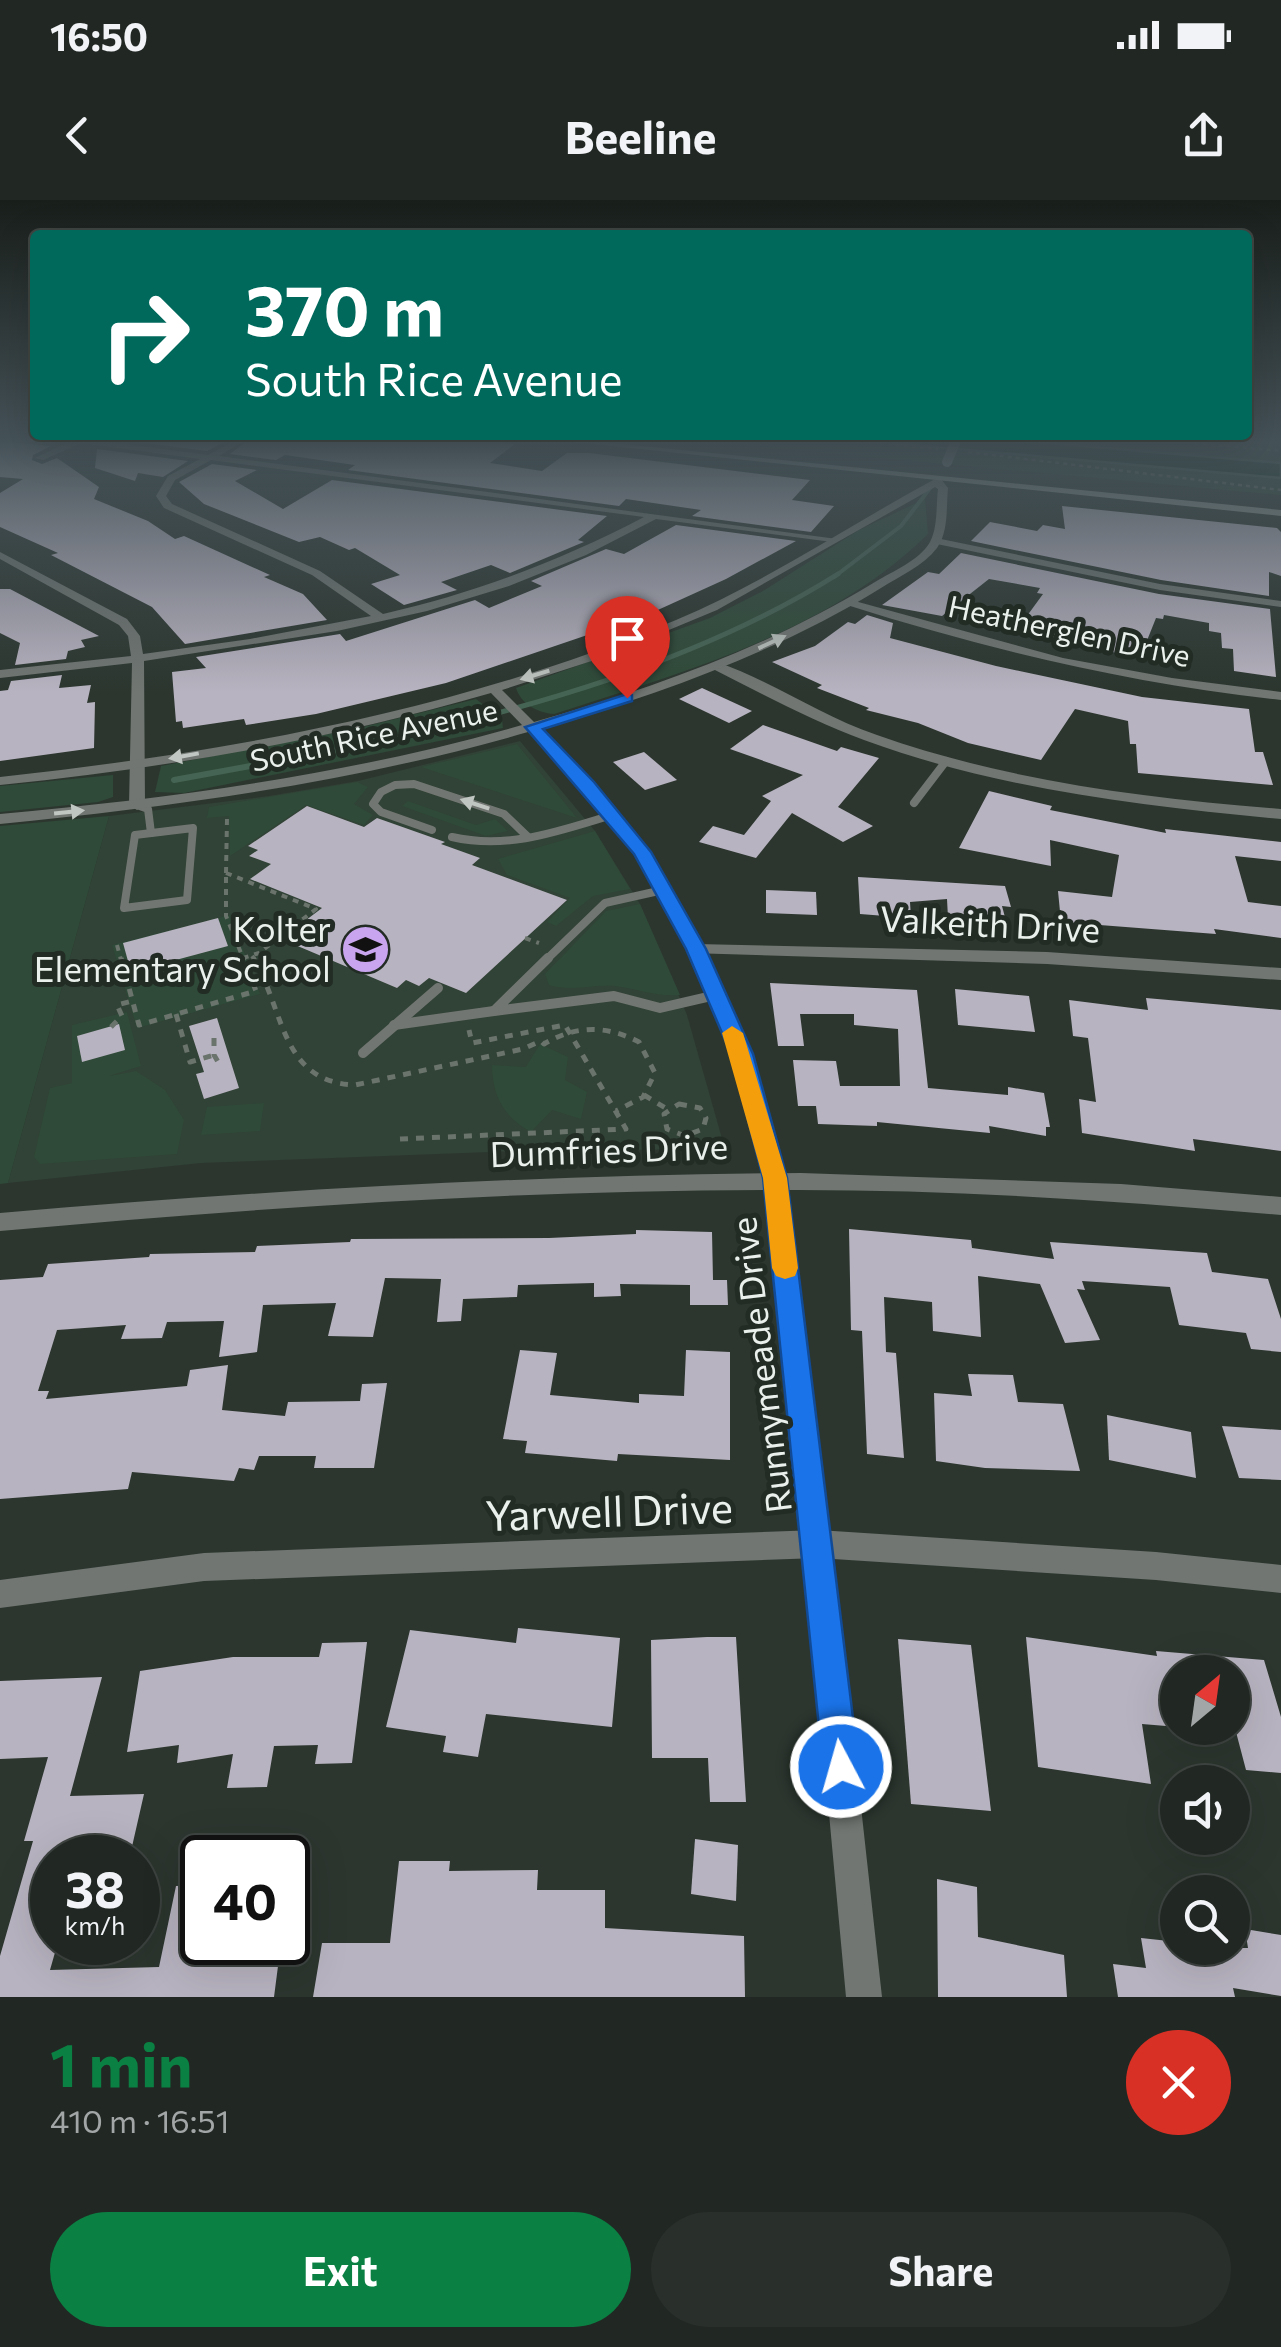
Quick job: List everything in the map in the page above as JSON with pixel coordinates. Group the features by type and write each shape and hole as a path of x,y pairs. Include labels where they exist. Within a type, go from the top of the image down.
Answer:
{"street":[{"path":"210,525 316,573 379,616"},
{"path":"0,674 138,659 379,616 542,570 640,525"},
{"path":"723,525 832,539"},
{"name":"South Rice Avenue","path":"0,781 137,764 309,733 560,668 680,622 765,582 857,525"},
{"path":"938,525 936,541 1110,578 1281,604"},
{"name":"South Rice Avenue","path":"0,819 137,805 347,771 717,666 850,603 916,560 936,541"},
{"path":"0,555 123,622 134,636 138,659 137,805"},
{"name":"Heatherglen Drive","path":"850,603 961,637 1055,659 1281,696"},
{"path":"717,666 840,725 946,761 1107,796 1281,814"},
{"name":"Runnymeade Drive","path":"493,688 612,814 642,852 696,949 742,1054 775,1178 818,1544 864,1997"},
{"name":"Valkeith Drive","path":"696,949 1047,958 1281,974"},
{"name":"Dumfries Drive","path":"0,1222 436,1190 775,1178 1004,1185 1281,1206"},
{"name":"Yarwell Drive","path":"0,1594 204,1567 818,1544 1156,1566 1281,1579"}],"lane":[{"path":"914,802 946,761"},
{"path":"432,830 381,812 373,804 381,792 395,785 414,784 504,814 528,836"},
{"path":"137,805 148,809 151,833"},
{"path":"452,837 486,845 612,814"},
{"path":"193,828 187,900 124,908 135,834 151,833 193,828"},
{"path":"494,1011 605,903 663,890"},
{"path":"363,1053 438,988"},
{"path":"394,1025 614,996 660,1008 716,995"}],"path":[{"path":"117,945 140,1025 256,991 226,916 226,819"},
{"path":"226,873 316,909 260,953 243,958"},
{"path":"111,1026 122,1016 117,1005 132,1001"},
{"path":"176,1014 190,1062 214,1055"},
{"path":"400,1139 626,1129 565,1025 472,1043 468,1026"},
{"path":"544,1044 569,1032 600,1028 639,1042 655,1073 644,1095 616,1111"},
{"path":"214,1038 214,1055 222,1067"},
{"path":"644,1095 667,1109"},
{"path":"679,1104 694,1105 704,1113 706,1124 698,1132 678,1135 664,1124 667,1109 679,1104"}],"shaded area":[{"path":"870,525 927,525 928,534 846,598 752,645 554,714 531,707 518,694 516,688 710,618 763,591"},
{"path":"476,699 502,719 503,728 184,793 155,792 161,766 359,728"},
{"name":"Kolter Elementary School","path":"520,741 595,831 640,904 687,1015 725,1149 517,1151 201,1163 8,1183 109,816 358,781"},
{"path":"517,744 577,818 421,767"},
{"path":"113,775 113,797 98,802 0,812 0,786"},
{"path":"357,782 368,787 354,804 373,815 364,825 306,805 230,856 229,816 207,818 209,807"},
{"path":"408,801 476,825 495,819 508,831 486,836 402,806"},
{"path":"109,816 8,1183 0,1184 0,826"},
{"path":"595,831 630,889 593,896 556,926 547,922 570,898 507,875 498,859"},
{"path":"640,904 680,995 615,986 549,985 545,974 606,911"},
{"path":"230,915 260,994 137,1028 112,945"},
{"path":"127,1012 141,1066 109,1076 136,1071 165,1090 184,1120 177,1154 40,1164 34,1157 50,1088 72,1083 72,1025"},
{"path":"540,1044 568,1057 565,1080 587,1092 581,1119 552,1110 531,1132 501,1104 492,1065 526,1067"},
{"path":"264,1103 260,1131 201,1135 207,1107"}],"building":[{"path":"154,525 175,539 184,536 270,575 264,577 303,594 327,620 185,644 152,607 51,555 58,553 0,527"},
{"path":"256,525 596,525 578,540 584,542 510,573 491,565 441,582 457,590 404,605 371,584 400,575 355,548 349,550 320,537 299,542"},
{"path":"676,525 796,541 649,614 446,683 316,714 246,725 244,719 183,728 182,721 176,722 172,672 206,668 196,657 340,634 346,641 475,600 489,608 542,586 531,581 606,549 624,554"},
{"path":"758,525 817,525 811,532"},
{"path":"987,525 1037,531 1043,525 1065,529 1064,525 1277,528 1281,532 1281,576 1269,572 1269,596 1161,580 971,541"},
{"path":"961,553 1159,594 1270,609 1276,677 1234,671 1233,649 1222,648 1221,633 1209,631 1209,623 1164,615 1163,619 1156,618 1140,658 1016,631 1043,594 1037,593 1040,588 989,579 942,616 882,605 928,572 939,574"},
{"path":"0,589 10,589 99,636 81,640 85,647 68,651 66,659 15,665 20,643 0,633"},
{"path":"867,615 893,623 890,638 996,666 1142,697 1249,709 1255,752 1263,752 1273,785 1138,773 1136,744 1130,744 1128,721 1075,709 1041,760 968,743 918,723 866,710 869,708 817,688 822,685 772,662 815,646 848,622 855,624"},
{"path":"62,675 59,688 91,685 87,703 95,702 94,748 0,761 0,691 8,690 11,681"},
{"path":"702,688 752,711 729,723 679,699"},
{"path":"763,725 837,751 841,747 879,758 838,807 873,826 843,842 792,813 756,858 699,842 713,826 744,835 771,801 762,796 803,775 730,749"},
{"path":"644,752 677,780 645,790 613,762"},
{"path":"989,791 1052,806 1050,810 1166,833 1165,829 1281,842 1281,861 1235,856 1248,902 1281,906 1281,938 1214,929 1216,934 1061,922 1058,891 1112,897 1119,855 1050,840 1051,866 959,848"},
{"path":"307,806 364,827 377,818 445,842 441,844 480,858 472,865 567,900 466,993 429,978 419,986 406,980 397,988 281,939 322,908 250,879 271,864 249,856 258,850 248,846"},
{"path":"858,877 1005,886 1011,907 1002,906 1006,921 948,918 947,899 910,902 911,918 860,914"},
{"path":"766,890 816,892 817,915 766,913"},
{"path":"218,918 228,946 131,972 123,943"},
{"path":"770,983 917,990 928,1088 1008,1095 1008,1087 1044,1093 1050,1127 1046,1127 1046,1136 989,1126 990,1133 877,1122 877,1126 818,1124 816,1106 798,1106 793,1060 836,1061 840,1086 900,1086 898,1029 854,1025 854,1014 800,1014 804,1046 778,1046"},
{"path":"955,989 1029,996 1035,1032 958,1025"},
{"path":"1146,998 1281,1010 1281,1151 1193,1139 1195,1151 1082,1133 1079,1099 1096,1102 1088,1038 1073,1036 1069,1000 1148,1010"},
{"path":"217,1018 239,1088 204,1099 196,1074 204,1072 189,1026"},
{"path":"119,1024 125,1050 82,1062 77,1036"},
{"path":"849,1229 971,1240 972,1248 1054,1259 1050,1242 1207,1253 1212,1272 1268,1279 1281,1319 1281,1352 1251,1349 1246,1333 1179,1325 1170,1287 1082,1281 1085,1290 1077,1289 1100,1340 1065,1343 1040,1284 978,1276 981,1337 933,1331 932,1302 884,1297 886,1352 896,1353 904,1458 867,1454 862,1331 851,1330"},
{"path":"636,1230 712,1232 713,1280 727,1280 728,1305 690,1305 690,1285 620,1284 621,1296 594,1297 594,1283 518,1285 517,1297 463,1299 461,1321 437,1322 441,1279 385,1278 373,1337 328,1336 336,1303 263,1305 257,1352 219,1357 224,1321 167,1322 162,1338 121,1339 126,1325 57,1330 38,1391 49,1391 46,1399 187,1386 190,1370 228,1365 222,1410 285,1416 288,1402 360,1401 362,1384 387,1383 374,1468 314,1468 316,1456 259,1456 254,1470 239,1468 234,1481 132,1472 128,1489 0,1499 0,1280 43,1277 48,1264 150,1254 255,1252 257,1246 351,1239 549,1238 636,1234"},
{"path":"520,1350 557,1353 550,1395 639,1403 639,1394 684,1396 686,1350 730,1352 730,1460 618,1454 617,1461 525,1453 527,1441 503,1439"},
{"path":"968,1374 1013,1375 1018,1402 1063,1404 1080,1471 985,1468 936,1461 934,1393 972,1396"},
{"path":"1107,1415 1191,1432 1196,1478 1109,1460"},
{"path":"1222,1426 1281,1430 1281,1480 1239,1478"},
{"path":"518,1628 620,1638 612,1727 486,1714 478,1757 443,1752 446,1736 386,1727 410,1630 516,1643"},
{"path":"736,1637 746,1802 710,1802 708,1758 652,1758 651,1640"},
{"path":"1026,1637 1157,1656 1156,1651 1204,1655 1160,1655 1160,1726 1142,1724 1151,1784 1038,1767"},
{"path":"898,1639 971,1645 991,1811 911,1804"},
{"path":"367,1642 352,1763 315,1764 318,1745 274,1746 267,1787 227,1788 233,1754 177,1763 179,1745 127,1752 140,1671 233,1657 319,1657 322,1643"},
{"path":"1250,1659 1264,1660 1281,1717 1281,1773 1250,1770 1250,1765 1245,1765 1239,1745 1250,1745"},
{"path":"102,1677 70,1796 144,1794 135,1835 30,1835 30,1841 24,1841 48,1757 0,1759 0,1681"},
{"path":"695,1839 738,1845 736,1901 691,1894"},
{"path":"30,1851 30,1965 51,1965 50,1970 159,1967 176,1886 180,1886 180,1965 278,1965 274,1997 0,1997 0,1956"},
{"path":"399,1861 450,1861 449,1871 538,1870 537,1890 605,1890 605,1928 744,1936 745,1997 313,1997 322,1943 390,1943"},
{"path":"937,1879 977,1887 978,1937 1064,1955 1067,1997 938,1997"},
{"path":"1250,1930 1281,1935 1281,1996 1233,1988 1235,1997 1118,1997 1113,1964 1146,1968 1141,1938 1160,1940 1160,1965 1250,1965"}],"waterway":[{"path":"838,574 902,525"},
{"path":"360,747 545,700 667,659 783,606 838,574"},
{"path":"834,577 838,574"},
{"path":"174,780 371,744"}],"slow traffic":[{"path":"732,1033 742,1054 775,1178 785,1268"}],"place":[{"name":"Kolter Elementary School","path":"366,950"}],"route":[{"path":"627,698 533,727 642,852 696,949 742,1054 775,1178 841,1767"}]}
